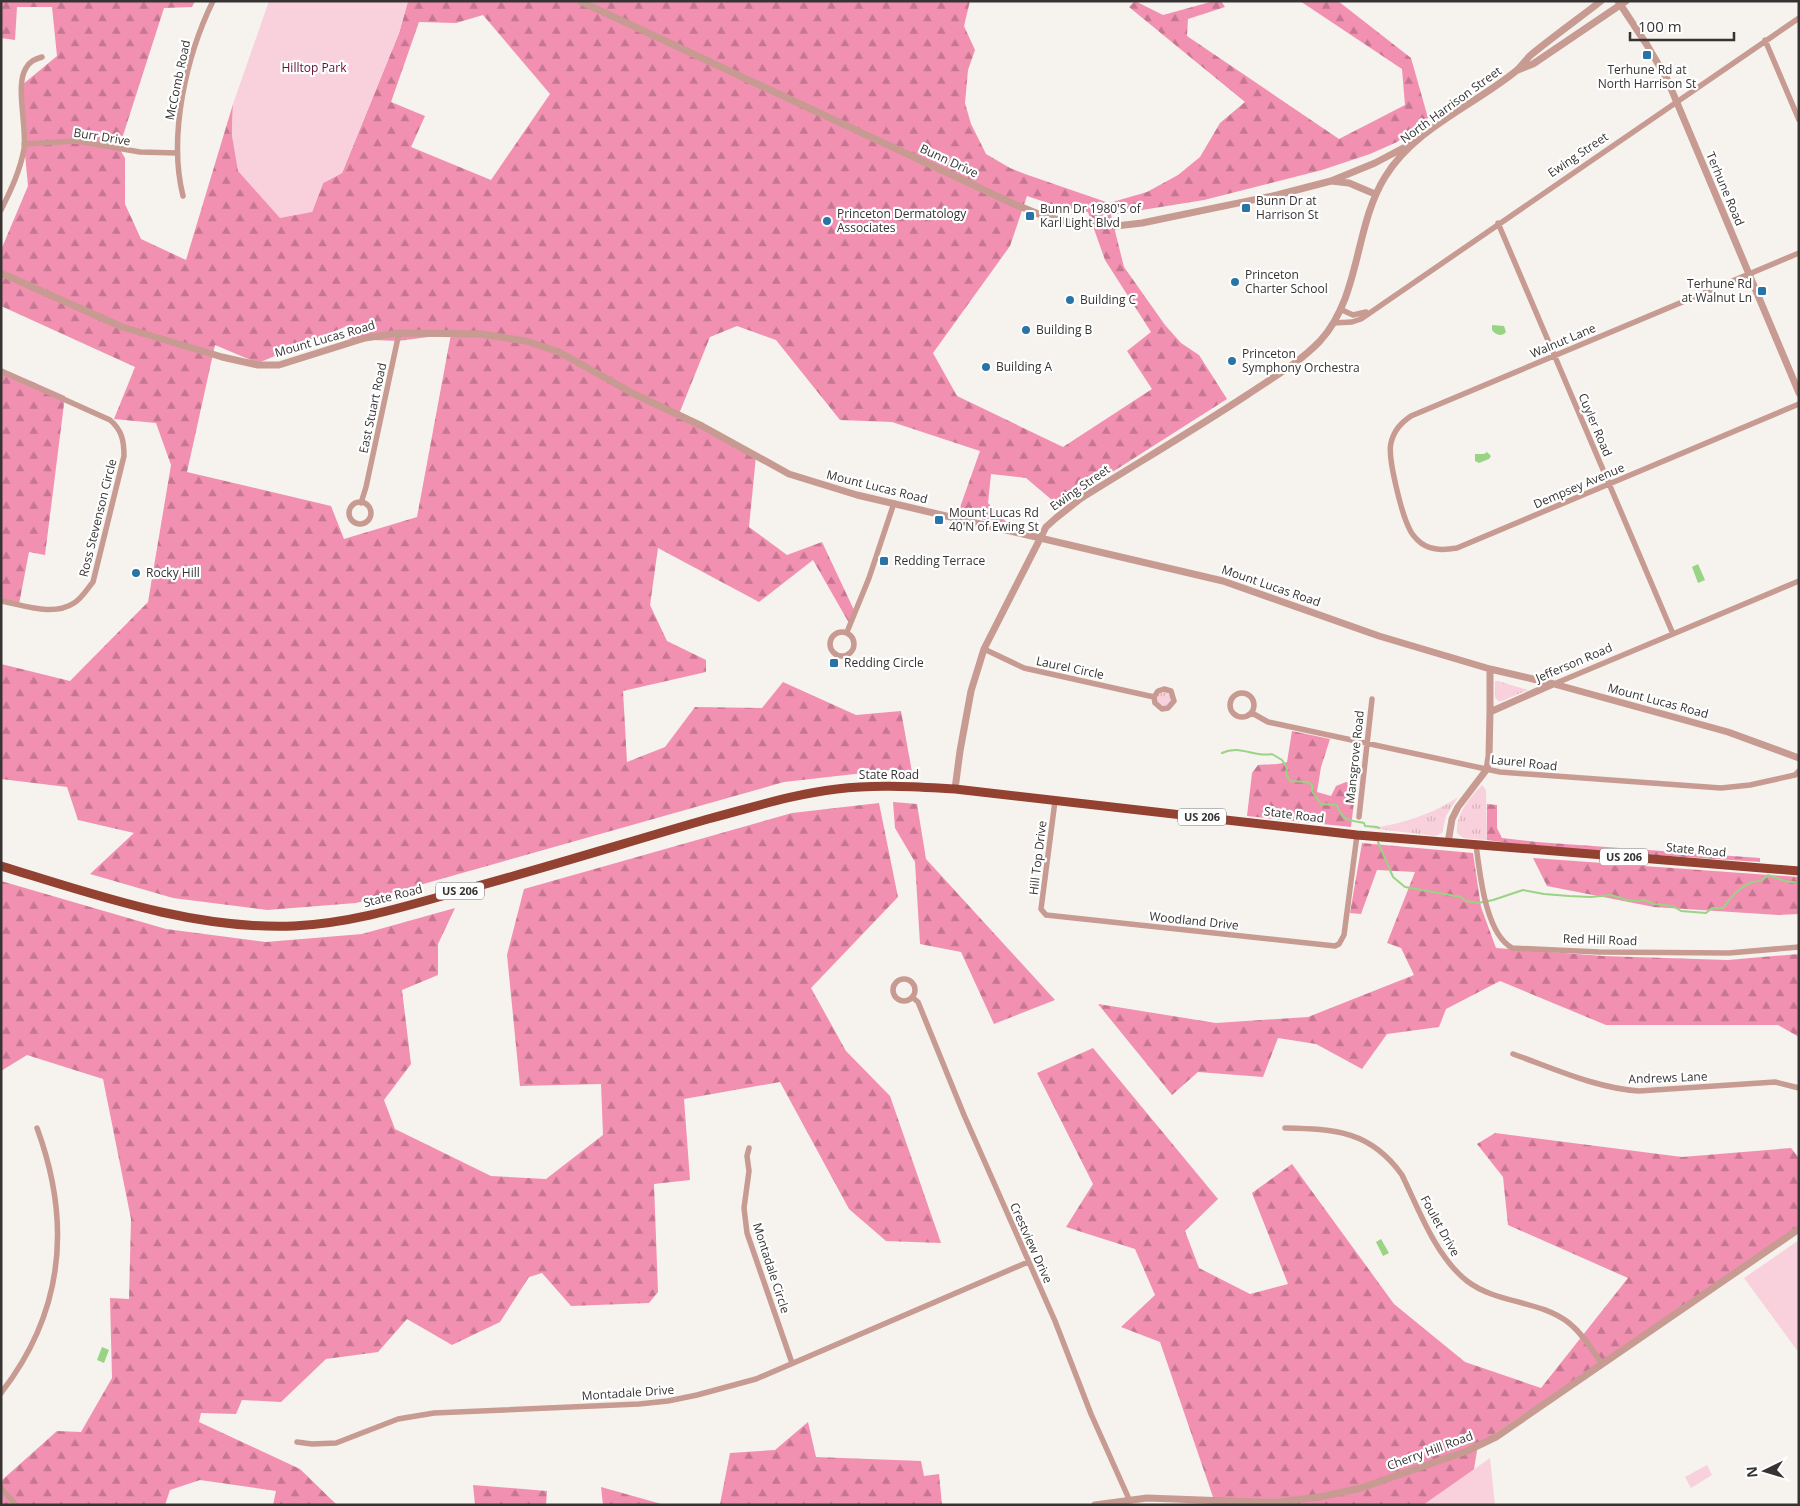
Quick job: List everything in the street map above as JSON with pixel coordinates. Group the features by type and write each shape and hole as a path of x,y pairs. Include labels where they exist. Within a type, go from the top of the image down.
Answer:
{"highway":[{"name":"State Road","path":"1,866 123,902 190,917 252,925 317,924 353,919 386,911 516,876 786,798 823,791 868,786 955,789 1357,835 1799,871"}],"street":[{"name":"McComb Road","path":"183,196 177,153 180,111 199,33 213,1"},
{"name":"Bunn Drive","path":"580,1 1000,198 1046,216 1096,225 1116,226 1142,223 1278,195 1331,181 1375,163 1414,143"},
{"name":"North Harrison Street","path":"1518,70 1530,56 1601,1"},
{"name":"North Harrison Street","path":"1290,367 1321,339 1340,309 1351,280 1375,194 1394,164 1414,143 1518,70 1533,64 1622,2"},
{"name":"Terhune Road","path":"1622,2 1660,66 1676,101 1799,393"},
{"name":"Ewing Street","path":"1332,323 1356,321 1764,40 1799,18"},
{"path":"1764,40 1799,120"},
{"path":"1,210 16,178 24,144 23,74 29,63 42,57"},
{"name":"Burr Drive","path":"24,144 77,141 140,152 177,153"},
{"name":"Bunn Drive","path":"1331,181 1349,183 1375,194"},
{"name":"Cuyler Road","path":"1498,224 1673,634"},
{"name":"Walnut Lane","path":"1398,489 1390,461 1390,444 1397,428 1405,420 1554,355 1799,253"},
{"name":"Mount Lucas Road","path":"1,273 122,327 222,357 258,365 279,365 365,338 399,332 481,334 511,338 545,346 634,394 702,426 789,474 850,493 1223,581 1379,636 1490,669 1554,684 1728,732 1799,758"},
{"name":"Ewing Street","path":"1340,309 1353,315 1370,310"},
{"name":"East Stuart Road","path":"361,502 366,487 399,332"},
{"name":"Ewing Street","path":"955,789 971,691 984,649 1040,537 1056,518 1080,499 1290,367"},
{"name":"Ross Stevenson Circle","path":"1,371 110,420 116,425 122,437 124,456 93,582 81,597 66,607 48,610 1,601"},
{"name":"Dempsey Avenue","path":"1398,489 1407,522 1415,537 1429,547 1447,550 1457,548 1799,404"},
{"path":"847,632 869,578 894,503"},
{"name":"Jefferson Road","path":"1490,712 1799,581"},
{"path":"838,632 847,632 854,640 853,651 847,656 838,656 830,648 831,639 838,632"},
{"name":"Laurel Circle","path":"984,649 1024,668 1154,696"},
{"path":"1448,843 1452,819 1458,806 1487,769 1490,756 1490,669"},
{"name":"Laurel Road","path":"1241,693 1252,698 1254,706 1252,713 1241,718 1234,714 1230,704 1234,696 1241,693"},
{"name":"Mansgrove Road","path":"1359,816 1372,699"},
{"name":"Laurel Road","path":"1252,713 1268,722 1500,772 1721,788 1750,785 1794,775 1799,772"},
{"name":"Hill Top Drive","path":"1046,915 1041,909 1055,801"},
{"name":"Woodland Drive","path":"1046,915 1330,947 1339,944 1344,936 1357,835"},
{"name":"Red Hill Road","path":"1476,846 1486,904 1500,938 1512,948 1599,952 1729,953 1799,947"},
{"name":"Crestview Drive","path":"912,997 918,1002 964,1115 1054,1321 1091,1414 1130,1500"},
{"name":"Andrews Lane","path":"1513,1054 1599,1084 1624,1090 1638,1091 1775,1082 1799,1088"},
{"path":"1,1393 23,1362 39,1330 50,1298 55,1274 59,1229 56,1193 46,1153 37,1128"},
{"name":"Foulet Drive","path":"1285,1128 1333,1130 1354,1136 1377,1148 1402,1175 1441,1253 1457,1272 1468,1281 1491,1294 1546,1311 1563,1319 1581,1334 1602,1364"},
{"name":"Montadale Circle","path":"749,1148 747,1156 749,1171 744,1196 747,1233 792,1363"},
{"name":"Cherry Hill Road","path":"1095,1505 1147,1498 1278,1502 1320,1498 1360,1488 1481,1445 1799,1229"},
{"name":"Montadale Drive","path":"297,1442 312,1444 336,1442 398,1419 434,1413 668,1401 741,1384 1028,1262"},
{"path":"1,1488 16,1505"}],"green space":[{"path":"1,1 195,1 192,7 164,8 119,148 125,158 125,204 141,239 186,260 233,104 232,136 312,212 323,183 342,173 399,33 408,1 970,1 964,26 975,50 968,70 965,103 971,124 986,154 1010,168 1025,174 1109,203 1147,192 1178,175 1200,157 1220,123 1245,102 1129,7 1135,1 1163,15 1214,1 1221,1 1225,7 1188,19 1187,36 1339,139 1405,105 1402,69 1300,1 1338,1 1411,58 1428,118 1397,142 1370,154 1322,170 1204,200 1111,215 1124,267 1165,325 1181,343 1199,355 1227,399 1059,506 1026,478 991,474 988,503 1010,526 958,513 980,451 892,422 840,420 776,340 737,326 710,337 679,414 756,456 749,527 787,555 822,542 854,610 849,623 813,560 759,602 658,548 650,605 667,641 706,660 706,672 623,691 627,762 665,747 695,707 762,708 783,682 856,715 901,711 912,772 890,770 784,782 356,903 267,910 173,898 90,874 134,833 78,820 67,787 1,779 1,664 70,681 148,602 171,465 156,423 114,419 135,367 1,306 1,250 28,186 24,144 22,85 57,56 52,7 17,7 15,40 1,38","holes":["483,15 550,94 491,180 411,147 425,116 391,102 419,22 456,23","1027,196 1057,206 1088,212 1105,260 1151,332 1127,351 1152,389 1063,447 957,396 933,353 1010,246","347,326 350,339 398,341 451,334 417,517 344,539 331,506 187,472 215,345 258,363"]},
{"name":"Hilltop Park","path":"269,1 408,1 399,33 342,173 323,183 312,212 280,218 238,171 232,136 233,104"},
{"path":"1,368 65,396 45,555 29,552 19,604 1,599"},
{"path":"1495,681 1528,690 1498,701 1495,697"},
{"path":"1164,692 1169,694 1171,699 1169,704 1164,706 1159,704 1157,699 1159,694"},
{"path":"1292,731 1330,739 1321,767 1317,792 1331,796 1336,786 1346,782 1356,785 1351,827 1247,816 1252,773 1258,765 1287,762"},
{"path":"1482,785 1486,790 1487,840 1463,838 1457,833 1461,813 1472,795"},
{"path":"1458,797 1446,816 1442,833 1436,836 1369,828 1392,825 1416,818"},
{"path":"893,802 917,804 926,859 1055,1000 994,1024 961,952 920,944 915,862 895,828"},
{"path":"879,803 898,897 811,988 846,1051 890,1096 941,1243 886,1241 849,1209 780,1082 684,1099 690,1180 654,1184 658,1292 649,1303 571,1306 542,1273 529,1277 500,1322 452,1345 407,1319 378,1352 326,1359 281,1402 242,1400 236,1414 201,1413 199,1422 300,1469 337,1505 273,1505 276,1491 200,1480 170,1490 165,1505 1,1505 1,1481 57,1431 81,1432 112,1378 110,1298 129,1299 131,1219 103,1079 27,1055 1,1071 1,881 166,929 266,942 362,934 455,908 438,944 438,975 402,990 411,1064 384,1100 395,1129 491,1176 546,1179 603,1135 601,1084 520,1086 507,955 524,889 792,813"},
{"path":"1487,804 1497,805 1497,828 1502,838 1760,858 1760,862 1536,847 1487,840"},
{"path":"1362,843 1473,853 1481,907 1496,948 1603,956 1728,960 1799,954 1799,1037 1778,1025 1606,1025 1500,981 1446,1009 1439,1027 1387,1034 1362,1069 1316,1044 1278,1038 1263,1077 1198,1072 1172,1095 1098,1004 1216,1023 1308,1017 1414,975 1401,948 1387,943 1415,872 1377,870 1361,914 1350,913"},
{"path":"1533,858 1799,877 1799,914 1778,915 1654,907 1547,886"},
{"path":"1093,1048 1218,1199 1185,1231 1199,1268 1250,1294 1288,1284 1252,1193 1292,1164 1394,1304 1465,1362 1541,1388 1628,1278 1508,1225 1503,1177 1477,1144 1495,1133 1682,1157 1791,1148 1799,1158 1799,1228 1478,1445 1468,1505 1236,1505 1214,1500 1160,1342 1121,1327 1155,1295 1135,1249 1066,1227 1093,1184 1037,1073"},
{"path":"1799,1240 1799,1353 1744,1278"},
{"path":"808,1422 816,1457 921,1461 924,1476 939,1474 942,1505 716,1505 720,1504 730,1453 775,1450"},
{"path":"1490,1458 1495,1505 1423,1505"},
{"path":"1707,1465 1712,1475 1691,1488 1685,1477"},
{"path":"473,1485 547,1491 546,1505 475,1505"},
{"path":"601,1487 665,1505 603,1505"}],"shaded area":[{"path":"1492,325 1504,326 1506,332 1501,335 1493,332"},
{"path":"1487,452 1491,456 1489,459 1479,463 1475,461 1475,454"},
{"path":"1698,564 1705,580 1698,583 1692,567"},
{"path":"1381,1239 1389,1253 1383,1256 1376,1242"},
{"path":"102,1347 109,1350 104,1363 97,1360"}],"waterway":[{"path":"1222,753 1241,750 1265,755 1272,754 1282,760 1287,768 1286,774 1290,781 1308,782 1312,785 1312,791 1321,804 1337,805 1341,814 1347,819 1364,823 1365,826 1379,828"},
{"path":"1378,842 1393,877 1405,887 1461,897 1465,901 1478,903 1523,890 1569,896 1591,897 1611,895 1627,900 1644,900 1654,904 1673,906 1681,911 1706,913 1712,908 1723,908 1738,890 1768,875 1785,881 1799,883"}],"place":[{"name":"Terhune Rd at North Harrison St","path":"1647,55"},
{"name":"Bunn Dr at Harrison St","path":"1246,208"},
{"name":"Bunn Dr 1980'S of Karl Light Blvd","path":"1030,216"},
{"name":"Princeton Dermatology Associates","path":"827,221"},
{"name":"Princeton Charter School","path":"1235,282"},
{"name":"Terhune Rd at Walnut Ln","path":"1762,291"},
{"name":"Building C","path":"1070,300"},
{"name":"Building B","path":"1026,330"},
{"name":"Princeton Symphony Orchestra","path":"1232,361"},
{"name":"Building A","path":"986,367"},
{"name":"Mount Lucas Rd 40'N of Ewing St","path":"939,520"},
{"name":"Redding Terrace","path":"884,561"},
{"name":"Rocky Hill","path":"136,573"},
{"name":"Redding Circle","path":"834,663"}]}
